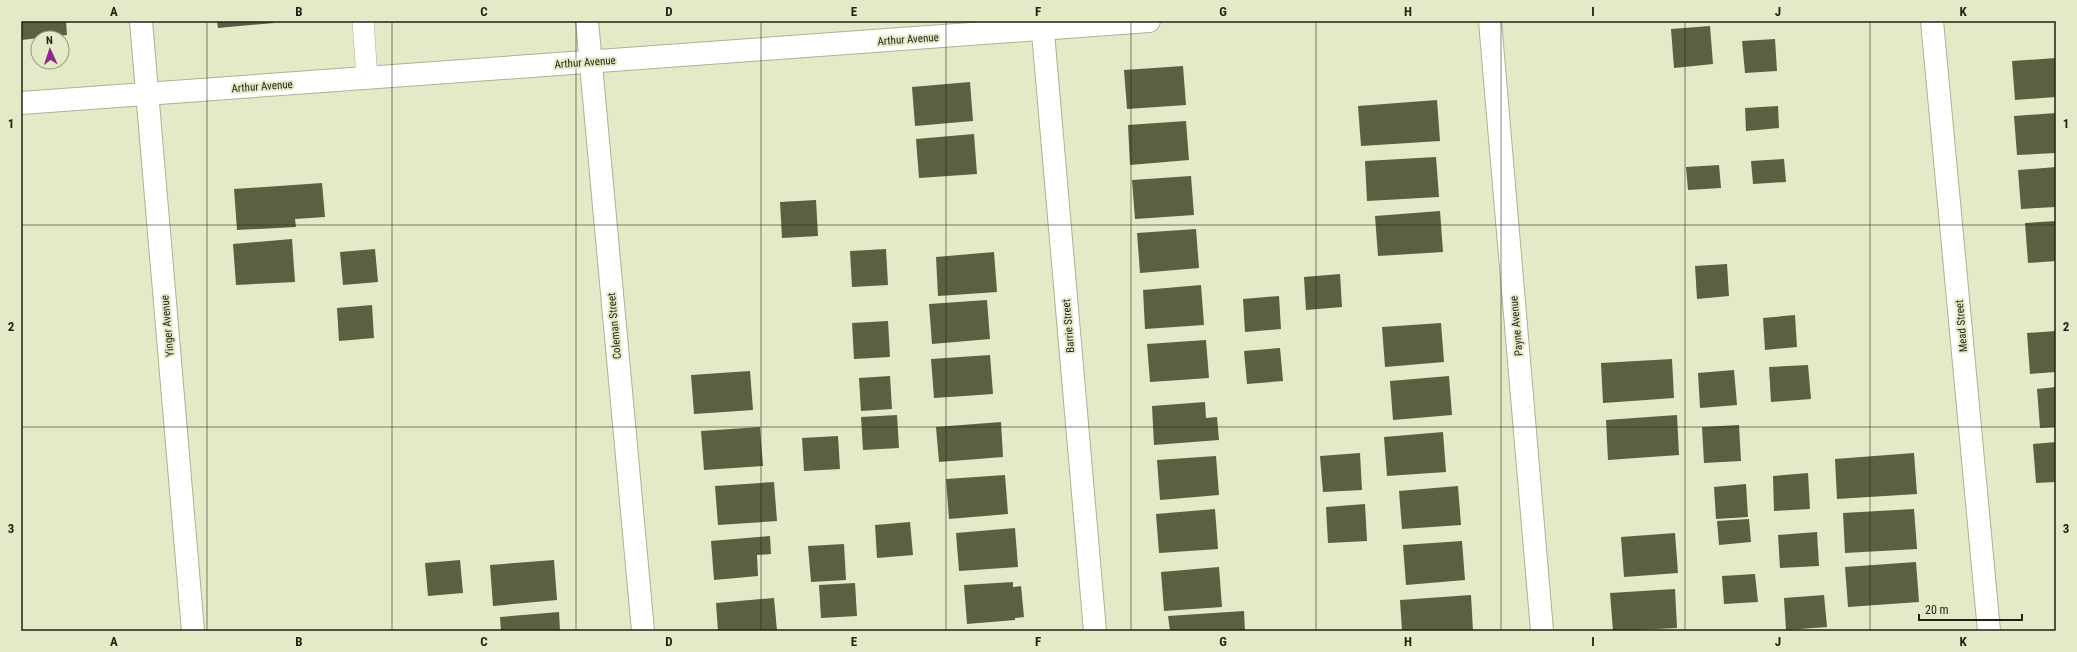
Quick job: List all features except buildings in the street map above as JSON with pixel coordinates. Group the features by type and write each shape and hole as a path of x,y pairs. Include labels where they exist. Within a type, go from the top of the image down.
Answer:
{"street":[{"name":"Yinger Avenue","path":"141,21 193,631"},
{"name":"Coleman Street","path":"587,21 642,631"},
{"name":"Arthur Avenue","path":"21,103 590,62 1042,25 1149,21"},
{"name":"Payne Avenue","path":"1490,21 1542,631"},
{"name":"Mead Street","path":"1932,21 1990,631"},
{"name":"Barrie Street","path":"1042,25 1095,631"}],"lane":[{"path":"363,21 367,78"}]}
